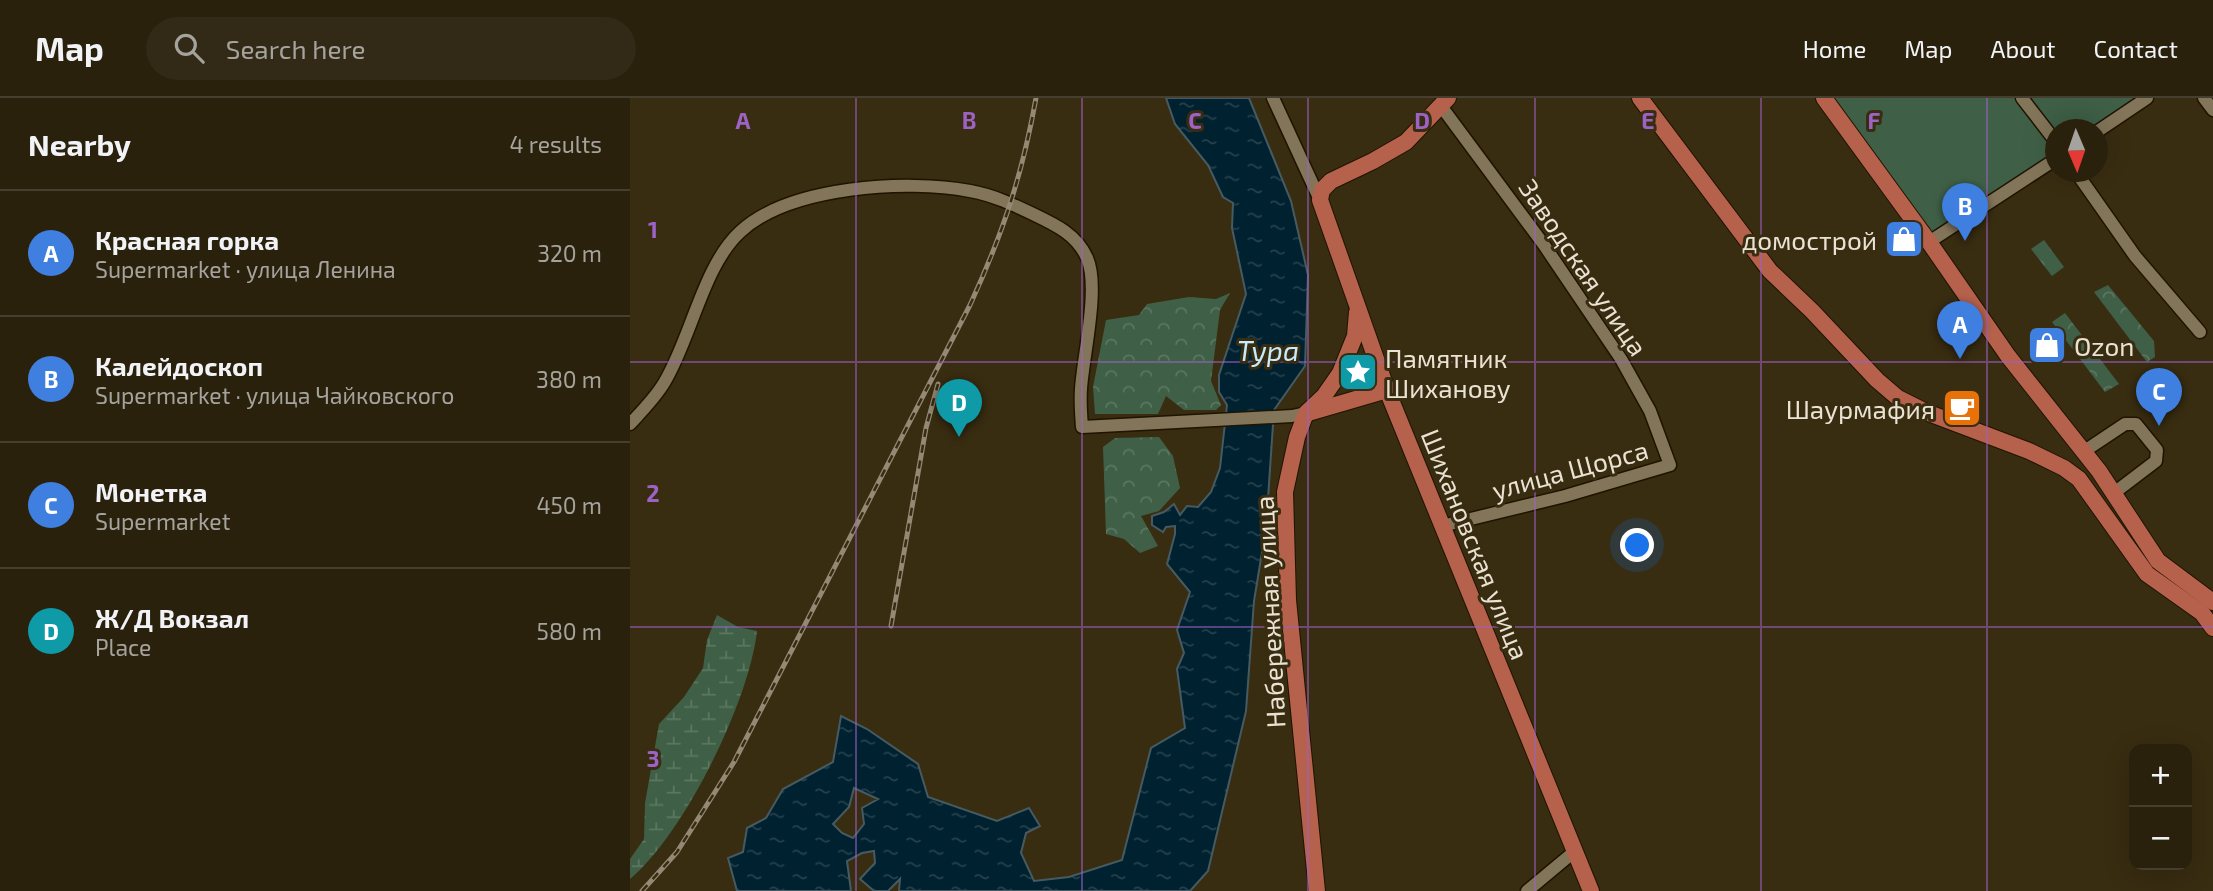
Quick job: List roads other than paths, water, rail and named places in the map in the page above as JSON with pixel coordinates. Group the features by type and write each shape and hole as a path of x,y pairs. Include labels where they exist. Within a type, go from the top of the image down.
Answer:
{"main road":[{"path":"1640,98 1770,271 1877,380 1898,398 1926,412 2064,468 2079,479 2147,575 2196,609 2213,626"},
{"path":"1824,98 2008,356 2114,493 2160,562 2211,600 2196,609"},
{"path":"1320,200 1322,190 1331,181 1397,148 1422,127 1445,102"},
{"name":"Шихановская улица","path":"1320,200 1387,390 1591,891"},
{"name":"Набережная улица","path":"1317,891 1296,691 1284,520 1285,492 1299,415 1324,396 1340,373 1355,336 1357,306"},
{"path":"1299,415 1387,390"},
{"path":"2041,457 2062,457 2070,445 2068,433"},
{"path":"2064,468 2083,452"},
{"path":"2098,505 2114,493"},
{"path":"2147,575 2151,566 2160,562"}],"street":[{"name":"Шихановская улица","path":"1273,98 1320,200"},
{"path":"2022,98 2045,128"},
{"path":"2108,124 2147,98"},
{"path":"2204,98 2213,110"},
{"name":"Заводская улица","path":"1445,102 1621,359 1650,411 1670,465"},
{"path":"1929,242 2045,166"},
{"path":"2083,182 2135,256 2200,332"},
{"path":"630,424 664,384 704,293 730,243 740,232 776,209 808,198 871,188 947,188 972,191 1012,204 1061,228 1077,242 1090,265 1091,292 1081,390 1082,427 1299,415"},
{"path":"2083,452 2131,422 2136,424 2157,450 2156,461 2114,493"},
{"name":"улица Щорса","path":"1442,526 1565,496 1670,465"},
{"path":"1527,891 1575,851"}],"water":[{"name":"Тура","path":"1166,98 1249,98 1291,201 1308,275 1305,366 1274,410 1266,528 1254,601 1246,711 1208,871 1190,891 899,891 900,879 888,891 874,891 860,879 875,863 874,851 862,853 847,861 851,891 737,891 728,858 743,852 747,828 766,818 783,789 833,762 841,716 867,729 918,764 928,797 997,821 1029,808 1040,826 1026,833 1021,853 1034,881 1069,877 1122,860 1151,748 1185,728 1177,669 1184,653 1177,630 1190,592 1167,564 1175,526 1166,527 1163,532 1152,525 1152,516 1164,512 1174,504 1180,515 1187,506 1198,507 1211,492 1220,468 1227,405 1219,392 1219,375 1246,294 1232,228 1233,203 1223,197 1208,165 1175,124","holes":["854,788 878,799 862,808 864,824 853,838 842,833 833,824 849,807"]}],"railway":[{"path":"642,891 677,852 734,762 970,305 1010,204 1036,98"},
{"path":"891,626 926,428 938,384"}],"place":[{"name":"домострой","path":"1904,239"},
{"name":"Калейдоскоп","path":"1965,241"},
{"name":"Ozon","path":"2047,345"},
{"name":"Красная горка","path":"1960,359"},
{"name":"Памятник Шиханову","path":"1358,372"},
{"name":"Шаурмафия","path":"1962,408"},
{"name":"Монетка","path":"2159,426"},
{"name":"Ж/Д Вокзал","path":"959,437"}]}
